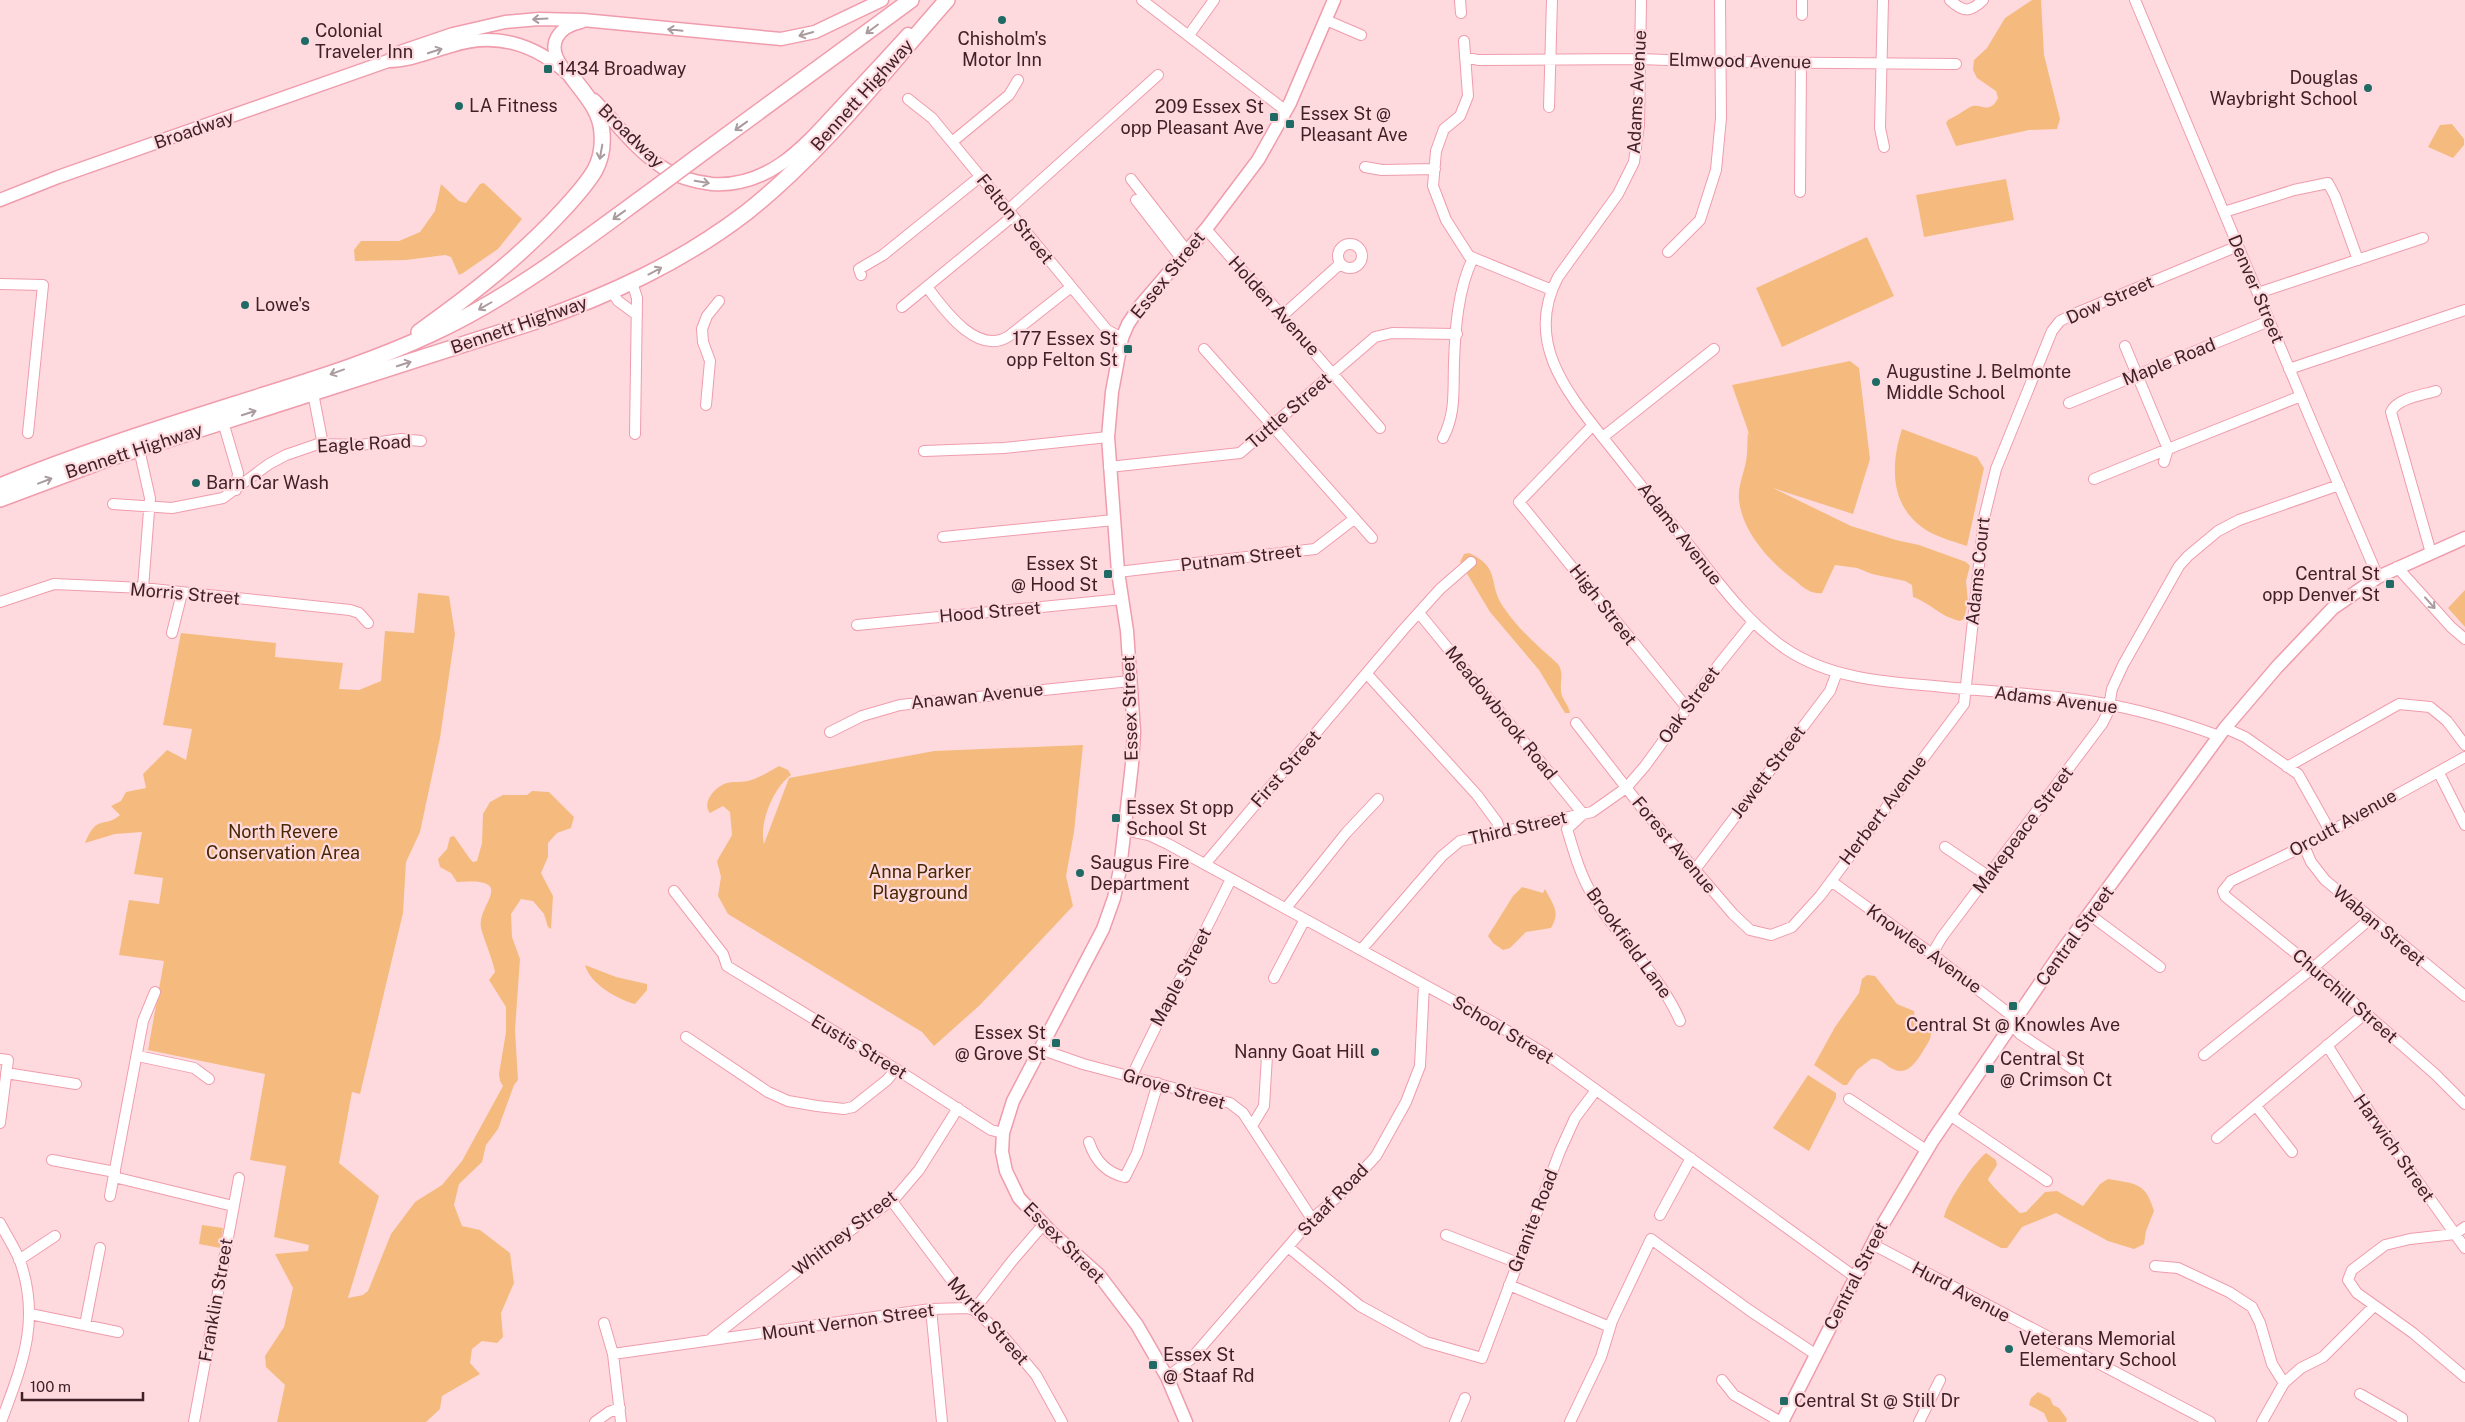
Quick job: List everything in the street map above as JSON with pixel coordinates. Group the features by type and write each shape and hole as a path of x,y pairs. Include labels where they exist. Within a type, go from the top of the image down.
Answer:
{"highway":[{"name":"Bennett Highway","path":"0,486 105,446 322,377 390,352 450,325 506,294 565,254 911,0"},
{"name":"Bennett Highway","path":"0,499 139,449 526,325 612,292 632,282 702,244 770,192 816,147 945,0"},
{"path":"390,352 484,284 521,253 560,214 593,174 602,151 601,125 591,102 572,77"}],"main road":[{"name":"Broadway","path":"0,200 58,177 388,61 400,52 480,27 539,18 589,20 781,39 815,32 882,0"},
{"name":"Broadway","path":"388,61 403,61 469,40 500,40 534,49 555,62 572,77 640,149 664,169 687,179 723,184 746,181 774,170 797,152 945,0"},
{"name":"Essex Street","path":"1186,1422 1167,1377 1137,1325 1099,1275 1043,1225 1014,1190 1004,1162 1003,1133 1008,1112 1084,968 1109,915 1118,883 1133,753 1130,681 1123,598 1118,572 1108,437 1111,397 1122,338 1135,313 1206,229 1250,173 1286,111 1334,0"},
{"path":"572,77 556,56 556,39 566,27 589,20"},
{"name":"Central Street","path":"1782,1422 1872,1244 1897,1197 1926,1150 2014,1022 2222,732 2322,618 2346,598 2378,576 2465,538"}],"street":[{"path":"1142,0 1286,111"},
{"path":"1189,35 1214,0"},
{"path":"1460,0 1461,13"},
{"path":"1549,107 1552,59 1552,0"},
{"name":"Adams Avenue","path":"1641,0 1639,134 1631,170 1618,194 1567,264 1552,290 1547,324 1551,360 1565,388 1733,601 1753,622 1800,657 1837,672 1889,682 2110,704 2196,727 2245,737 2298,774 2330,832"},
{"path":"1668,252 1700,220 1713,183 1721,118 1720,0"},
{"path":"1802,0 1802,15"},
{"path":"1884,0 1880,128 1884,147"},
{"path":"1950,0 1962,10 1967,11 1972,10 1983,0"},
{"name":"Denver Street","path":"2136,0 2300,396 2378,576"},
{"path":"1326,20 1361,35"},
{"path":"1464,41 1468,96 1460,116 1444,129 1436,151 1433,186 1446,220 1466,253 1473,258 1552,290"},
{"name":"Elmwood Avenue","path":"1465,57 1478,60 1640,59 1720,62 1956,64"},
{"path":"1800,192 1801,63"},
{"path":"902,307 1011,213 1158,75"},
{"path":"952,142 1009,95 1018,80"},
{"name":"Felton Street","path":"908,99 932,118 1108,331 1122,338"},
{"path":"1365,167 1382,170 1435,169"},
{"path":"860,272 981,176"},
{"path":"1131,179 1184,254"},
{"path":"2224,212 2294,190 2328,183 2338,204 2358,260"},
{"path":"1136,200 1184,254"},
{"name":"Holden Avenue","path":"1206,229 1380,428"},
{"path":"2258,293 2424,238"},
{"name":"Dow Street","path":"2002,455 2045,345 2060,321 2084,309 2238,246"},
{"path":"1443,438 1451,422 1454,406 1454,361 1464,278 1473,258"},
{"path":"1282,316 1340,264"},
{"path":"632,282 637,298 635,434"},
{"path":"0,284 43,285 28,433"},
{"path":"927,287 960,327 979,337 999,341 1009,336 1071,287"},
{"path":"612,292 618,301 637,315"},
{"path":"706,405 710,361 703,342 702,329 707,316 719,301"},
{"path":"2289,369 2465,310"},
{"name":"Maple Road","path":"2069,403 2269,321"},
{"name":"Tuttle Street","path":"1109,467 1240,453 1371,339 1379,335 1392,333 1457,334"},
{"path":"2125,346 2168,449 2164,462"},
{"path":"1204,349 1372,538"},
{"path":"1603,437 1714,349"},
{"path":"2431,552 2391,412 2396,405 2404,401 2436,391"},
{"path":"313,393 323,445"},
{"path":"2094,479 2300,396"},
{"path":"223,422 238,473 236,490"},
{"name":"High Street","path":"1593,425 1520,502 1687,708"},
{"name":"Eagle Road","path":"114,504 180,508 223,498 269,464 286,455 318,444 362,445 401,435 421,441"},
{"path":"924,451 1004,448 1108,437"},
{"path":"139,449 149,487 150,507 143,588"},
{"name":"Adams Court","path":"1966,689 1985,512 1990,488 2002,455"},
{"name":"Makepeace Street","path":"1932,954 2102,724 2110,704 2112,689 2123,666 2179,566 2218,532 2239,520 2339,485"},
{"name":"Putnam Street","path":"1118,572 1315,549 1354,519"},
{"path":"943,538 1114,520"},
{"name":"First Street","path":"1204,864 1440,589 1471,562"},
{"path":"2397,567 2465,639"},
{"name":"Morris Street","path":"0,602 54,584 143,588 350,610 359,613 368,623"},
{"path":"172,633 182,593"},
{"name":"Hood Street","path":"857,625 1123,598"},
{"name":"Meadowbrook Road","path":"1419,613 1583,814"},
{"name":"Oak Street","path":"1626,788 1645,766 1753,622"},
{"name":"Jewett Street","path":"1694,871 1830,691 1837,672"},
{"path":"1367,674 1477,795 1497,822 1500,831"},
{"name":"Anawan Avenue","path":"830,732 862,716 900,705 1130,681"},
{"name":"Herbert Avenue","path":"1792,928 1831,881 1964,704 1966,689"},
{"path":"2288,767 2399,704 2430,707 2448,721 2465,745"},
{"name":"Forest Avenue","path":"1576,722 1626,788 1694,871 1750,930 1771,935 1792,928"},
{"name":"Orcutt Avenue","path":"2223,891 2231,881 2304,846 2465,757"},
{"path":"2439,773 2465,825"},
{"name":"Third Street","path":"1361,950 1442,856 1460,841 1592,812 1626,788"},
{"path":"1286,908 1346,833 1378,799"},
{"name":"Brookfield Lane","path":"1583,814 1567,829 1578,868 1593,897 1662,988 1680,1021"},
{"name":"School Street","path":"1124,830 1152,836 1494,1023 1552,1058 1855,1277"},
{"name":"Waban Street","path":"2304,846 2317,872 2370,919 2465,996"},
{"path":"1945,847 1988,876"},
{"name":"Maple Street","path":"1132,1076 1162,1010 1200,943 1231,879"},
{"name":"Knowles Avenue","path":"1831,881 1932,954 2014,1022 2020,1034 2079,1073"},
{"name":"Eustis Street","path":"674,891 723,954 727,966 896,1069 991,1130 1003,1133"},
{"name":"Churchill Street","path":"2223,891 2225,896 2314,967 2435,1074 2465,1104"},
{"path":"2090,915 2160,967"},
{"path":"1274,978 1305,919"},
{"path":"2204,1055 2314,967 2370,919"},
{"name":"Staaf Road","path":"1167,1377 1190,1360 1312,1219 1344,1191 1376,1156 1406,1102 1420,1066 1424,985"},
{"path":"110,1196 138,1056 143,1021 155,992"},
{"path":"2217,1138 2366,1013"},
{"path":"686,1037 768,1092 788,1100 817,1106 853,1107 887,1080 896,1069"},
{"name":"Harwich Street","path":"2327,1045 2377,1124 2465,1248"},
{"name":"Grove Street","path":"1040,1049 1230,1103 1243,1113 1312,1219"},
{"path":"138,1056 194,1068 209,1079"},
{"path":"1252,1126 1264,1106 1267,1056"},
{"path":"0,1059 8,1060 0,1123"},
{"path":"6,1073 76,1084"},
{"path":"1089,1142 1098,1161 1112,1173 1125,1177 1137,1153 1158,1083"},
{"name":"Granite Road","path":"1288,1247 1360,1306 1426,1342 1482,1358 1560,1151 1575,1118 1596,1090"},
{"path":"1849,1099 1926,1150"},
{"path":"2256,1106 2292,1152"},
{"name":"Whitney Street","path":"711,1339 891,1200 919,1170 958,1108"},
{"path":"1950,1115 2047,1181"},
{"path":"1660,1215 1691,1158"},
{"path":"52,1160 115,1174 127,1180 233,1206"},
{"name":"Franklin Street","path":"194,1422 239,1178"},
{"name":"Myrtle Street","path":"891,1200 974,1310 1003,1336 1036,1375 1062,1422"},
{"path":"0,1223 19,1260 30,1314 28,1342 1,1422"},
{"path":"974,1310 1043,1225"},
{"path":"2465,1228 2455,1234 2410,1239 2385,1245 2352,1270 2348,1280 2358,1293 2413,1333 2465,1377"},
{"path":"19,1260 56,1236"},
{"path":"1446,1236 1518,1263"},
{"path":"1570,1422 1601,1357 1610,1328 1650,1239 1749,1310 1815,1354"},
{"name":"Hurd Avenue","path":"1872,1244 2210,1422"},
{"path":"85,1325 100,1248"},
{"path":"2155,1266 2178,1268 2230,1292 2252,1307 2260,1323 2272,1364 2284,1383"},
{"path":"1509,1285 1610,1328"},
{"path":"2262,1422 2284,1383 2301,1368 2323,1357 2374,1306"},
{"name":"Mount Vernon Street","path":"613,1354 711,1339 758,1335 931,1309 967,1308 974,1310"},
{"path":"931,1309 939,1422"},
{"path":"30,1314 118,1332"},
{"path":"604,1322 613,1354 622,1422"},
{"path":"1722,1380 1734,1394 1782,1422"},
{"path":"1919,1422 1940,1380"},
{"path":"2360,1394 2402,1418 2402,1422"},
{"path":"1455,1422 1465,1398"},
{"path":"595,1422 609,1412 620,1408"}],"green space":[{"path":"2032,0 2041,0 2044,55 2060,119 2057,129 2029,130 1956,146 1946,123 1948,120 1970,107 1991,106 1998,98 1996,91 1977,78 1973,70 1974,60 1987,48 2005,18"},
{"path":"2452,124 2464,139 2464,145 2453,158 2428,147 2440,125"},
{"path":"2006,179 2014,220 1924,237 1916,195"},
{"path":"484,183 522,219 498,249 463,273 459,275 451,257 445,255 406,260 355,261 354,250 361,241 399,241 420,232 435,211 441,184 459,201 466,203 480,184"},
{"path":"1867,237 1894,296 1782,347 1756,288"},
{"path":"1850,361 1859,368 1870,459 1853,514 1773,488 1851,526 1919,545 1966,562 1970,566 1966,581 1968,602 1964,619 1960,621 1946,616 1913,597 1912,585 1905,581 1872,574 1857,568 1835,565 1822,593 1809,591 1774,563 1758,544 1745,523 1741,512 1739,496 1740,483 1747,458 1748,432 1752,442 1732,385"},
{"path":"1902,429 1977,457 1984,468 1967,546 1923,528 1904,507 1899,495 1895,469 1898,442"},
{"path":"1469,553 1486,565 1490,571 1499,599 1516,624 1560,667 1561,694 1570,713 1565,713 1539,670 1490,612 1460,562 1464,554"},
{"path":"2465,590 2465,627 2448,608"},
{"name":"North Revere Conservation Area","path":"418,593 449,596 455,634 440,738 420,832 406,862 403,913 360,1094 352,1092 339,1163 379,1196 348,1298 363,1295 368,1291 391,1234 415,1202 442,1185 462,1161 503,1086 499,1074 506,1032 506,1007 489,980 495,972 481,928 481,919 491,895 491,888 487,884 476,882 457,882 451,873 440,867 438,859 447,849 450,837 454,836 470,859 473,862 477,861 482,843 483,814 490,802 503,795 527,795 532,791 549,792 574,817 571,828 557,833 548,843 548,857 541,873 553,896 551,929 548,927 544,914 533,901 521,899 511,914 512,937 520,959 515,1030 518,1080 514,1085 498,1129 486,1145 482,1162 459,1184 454,1205 462,1226 480,1230 510,1253 514,1283 501,1313 503,1337 497,1343 482,1341 472,1349 470,1363 480,1374 442,1396 440,1409 426,1422 277,1422 285,1385 266,1367 265,1356 284,1327 293,1288 275,1254 308,1251 309,1245 274,1237 286,1166 250,1160 265,1074 148,1050 164,961 119,955 129,900 159,904 163,878 134,874 142,832 115,834 85,843 93,828 120,815 111,806 121,801 126,792 146,788 143,774 167,750 186,760 192,729 163,725 181,633 276,643 275,657 343,663 339,689 359,690 381,681 385,631 414,633"},
{"name":"Anna Parker Playground","path":"1083,745 1074,832 1066,876 1073,906 980,1005 934,1046 922,1032 728,914 718,896 721,877 717,861 732,835 730,812 723,806 710,813 707,804 711,795 718,787 730,782 751,780 779,766 788,770 791,775 778,788 769,806 764,826 764,844 789,778 934,751"},
{"path":"1522,887 1543,893 1545,889 1555,908 1554,922 1551,928 1526,932 1510,948 1503,950 1493,943 1488,936 1513,896"},
{"path":"585,965 616,977 647,984 647,990 635,1004 628,1002 605,990 598,984 592,978"},
{"path":"1867,975 1875,976 1897,1004 1914,1011 1915,1019 1925,1022 1931,1029 1931,1035 1920,1056 1909,1068 1900,1071 1895,1070 1878,1060 1871,1059 1857,1070 1847,1085 1843,1085 1814,1065 1835,1027 1859,993 1862,979"},
{"path":"1808,1075 1836,1093 1836,1098 1809,1151 1773,1128"},
{"path":"1986,1153 1996,1160 1997,1165 1988,1179 1989,1182 2020,1213 2026,1212 2045,1192 2057,1191 2083,1206 2100,1184 2108,1179 2132,1183 2138,1186 2147,1194 2154,1211 2146,1231 2144,1244 2134,1249 2108,1241 2056,1213 2022,1227 2007,1248 2001,1248 1944,1217 1950,1202 1962,1183"},
{"path":"202,1225 223,1228 220,1248 199,1244"},
{"path":"2038,1392 2050,1398 2053,1405 2059,1408 2067,1419 2066,1422 2048,1422 2044,1413 2029,1405 2031,1398"}],"place":[{"name":"Chisholm's Motor Inn","path":"1002,20"},
{"name":"Colonial Traveler Inn","path":"305,41"},
{"name":"1434 Broadway","path":"548,69"},
{"name":"Douglas Waybright School","path":"2368,88"},
{"name":"LA Fitness","path":"459,106"},
{"name":"209 Essex St opp Pleasant Ave","path":"1274,117"},
{"name":"Essex St @ Pleasant Ave","path":"1290,124"},
{"name":"Lowe's","path":"245,305"},
{"name":"177 Essex St opp Felton St","path":"1128,349"},
{"name":"Augustine J. Belmonte Middle School","path":"1876,382"},
{"name":"Barn Car Wash","path":"196,483"},
{"name":"Essex St @ Hood St","path":"1108,574"},
{"name":"Central St opp Denver St","path":"2390,584"},
{"name":"Essex St opp School St","path":"1116,818"},
{"name":"Saugus Fire Department","path":"1080,873"},
{"name":"Central St @ Knowles Ave","path":"2013,1006"},
{"name":"Essex St @ Grove St","path":"1056,1043"},
{"name":"Nanny Goat Hill","path":"1375,1052"},
{"name":"Central St @ Crimson Ct","path":"1990,1069"},
{"name":"Veterans Memorial Elementary School","path":"2009,1349"},
{"name":"Essex St @ Staaf Rd","path":"1153,1365"},
{"name":"Central St @ Still Dr","path":"1784,1401"}]}
